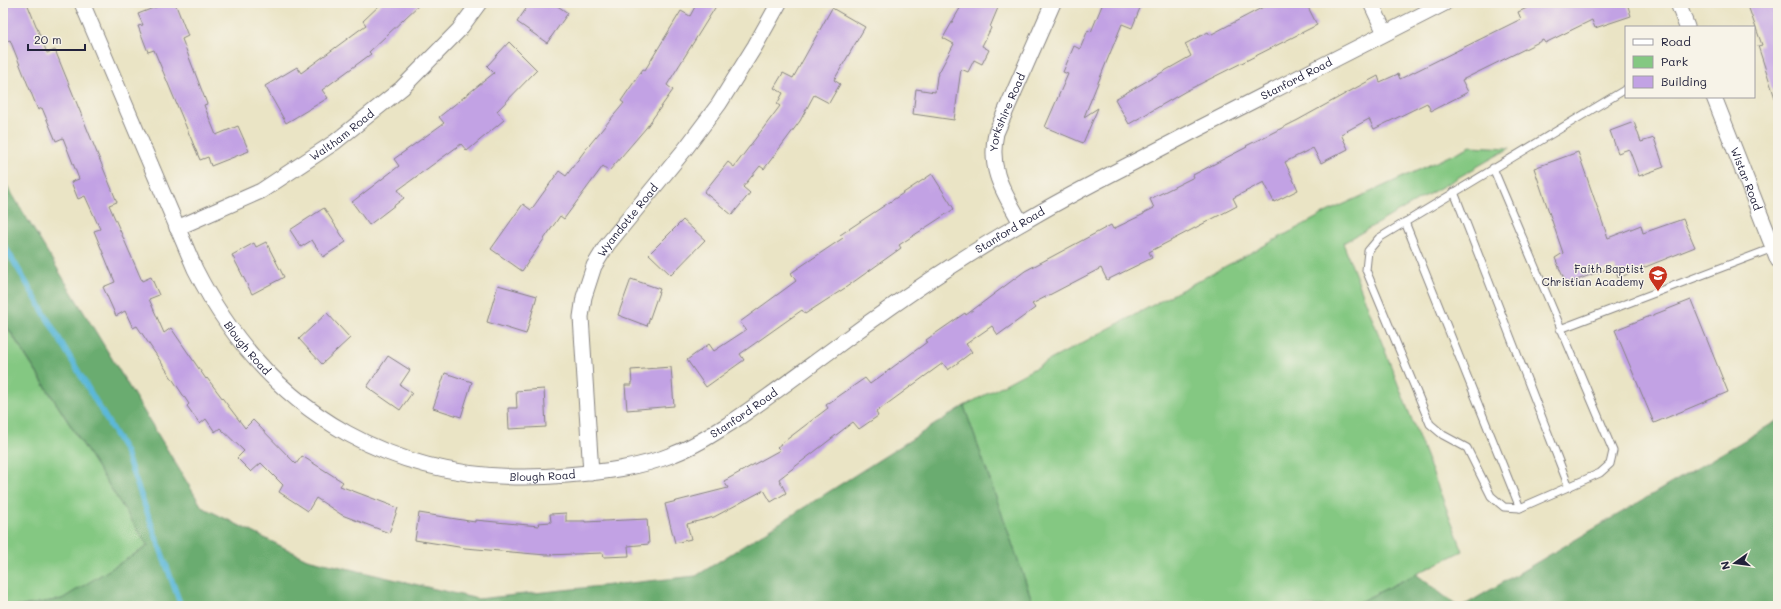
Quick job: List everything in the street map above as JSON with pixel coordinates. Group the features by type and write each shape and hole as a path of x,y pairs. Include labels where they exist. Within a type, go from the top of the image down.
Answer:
{"street":[{"name":"Blough Road","path":"82,3 177,228 210,299 232,332 256,362 286,392 303,406 330,423 376,448 410,461 466,474 508,478 546,477 591,473"},
{"name":"Waltham Road","path":"177,228 261,190 335,142 402,88 459,30 478,3"},
{"name":"Wyandotte Road","path":"591,473 581,317 584,297 594,266 607,245 686,148 719,104 756,46 779,3"},
{"name":"Yorkshire Road","path":"1021,223 999,183 994,167 992,148 996,133 1054,3"},
{"path":"1372,3 1385,33"},
{"name":"Stanford Road","path":"591,473 638,465 674,455 703,441 758,404 920,286 1021,223 1083,189 1445,3"},
{"path":"1678,3 1687,26"},
{"name":"Wistar Road","path":"1714,98 1776,254"}],"lane":[{"path":"1493,168 1613,452 1610,464 1600,473 1520,508 1504,507 1491,496 1467,448 1443,435 1430,424 1366,270 1368,250 1379,238 1493,168 1625,90"},
{"path":"1454,192 1569,487"},
{"path":"1405,222 1520,508"},
{"path":"1560,329 1776,254"}],"green space":[{"path":"1471,146 1510,148 1343,243 1463,551 1351,606 1034,606 964,406 1329,211"},
{"path":"3,179 202,507 307,559 478,599 696,576 964,406 1034,606 22,606 62,599 148,546 3,320"},
{"path":"3,321 148,546 62,599 22,606 3,606"},
{"path":"1778,421 1778,606 1463,606 1775,422"},
{"path":"1416,574 1457,606 1351,606"}],"building":[{"path":"3,3 27,3 47,53 55,50 117,202 109,205 142,281 151,277 159,295 149,299 164,333 171,328 206,379 207,378 245,428 253,420 296,464 302,456 343,482 340,486 398,508 389,533 342,515 316,498 308,511 279,492 283,485 261,463 251,472 237,458 244,451 220,428 215,432 206,419 200,424 187,406 189,404 137,326 133,328 125,311 116,316 103,287 115,282 94,231 100,229 85,196 78,199 71,182 79,179 63,138 56,141 42,108 38,110 10,40 3,43"},
{"path":"166,3 175,3 188,36 182,39 207,104 204,105 216,135 238,126 249,151 211,166 208,157 200,160 154,50 148,52 138,26 143,25 138,14"},
{"path":"382,3 421,3 369,52 371,54 322,90 328,98 286,123 265,86 297,67 301,73 366,25 363,21"},
{"path":"530,3 553,3 568,13 547,43 517,22"},
{"path":"697,3 718,3 667,85 673,90 646,128 609,171 603,166 564,219 560,216 522,271 491,249 523,204 531,210 559,171 566,176 624,103 621,101 643,69 645,70 681,11 690,16"},
{"path":"963,3 1000,3 990,27 991,28 982,46 989,50 982,64 974,60 968,72 961,69 954,120 913,114 916,89 935,92 937,76 954,44 943,38"},
{"path":"1103,3 1142,3 1132,28 1122,24 1084,117 1098,108 1083,143 1045,127 1068,74 1063,72 1074,46 1080,49 1088,30 1091,32"},
{"path":"1271,3 1306,3 1317,25 1186,91 1129,124 1115,99 1191,56 1185,44 1208,32 1210,35"},
{"path":"1524,3 1627,3 1631,16 1595,28 1592,20 1545,43 1543,40 1462,80 1468,92 1431,111 1427,103 1374,129 1369,119 1341,134 1348,149 1321,163 1313,148 1285,162 1298,190 1274,202 1264,182 1233,198 1237,206 1149,252 1152,258 1107,280 1101,268 1032,304 1035,308 998,335 992,326 966,344 972,352 948,370 943,363 876,412 878,416 859,429 853,422 779,479 786,493 771,502 764,490 714,517 687,524 691,539 675,543 665,504 728,488 724,481 780,450 777,447 828,408 826,405 865,378 870,384 927,342 926,340 965,313 966,315 1025,271 1111,225 1113,229 1144,214 1154,208 1150,199 1194,177 1193,175 1378,76 1380,82 1398,74 1400,79 1521,19 1518,12 1527,8"},
{"path":"1747,3 1778,3 1778,98 1775,98 1758,46 1762,45"},
{"path":"832,8 865,27 834,80 840,84 829,103 814,95 800,121 764,169 760,166 743,187 750,193 732,215 704,192 728,162 734,167 780,106 777,104 783,93 774,88 783,73 793,78"},
{"path":"509,42 537,70 497,111 504,120 467,151 461,144 398,190 404,198 369,225 352,202 399,166 394,159 444,123 439,117 494,73 487,66"},
{"path":"1634,122 1641,142 1654,138 1664,167 1639,176 1629,149 1618,153 1610,131"},
{"path":"1578,152 1608,238 1641,225 1643,233 1683,219 1695,247 1618,278 1615,266 1566,284 1555,258 1563,253 1534,168"},
{"path":"932,174 954,209 899,245 901,248 845,288 805,314 802,310 740,354 744,360 706,387 687,360 709,344 714,351 746,330 740,322 796,281 791,273 843,238 840,235"},
{"path":"324,208 346,242 323,257 312,240 301,247 290,230"},
{"path":"683,220 705,240 671,275 649,254"},
{"path":"266,242 284,277 252,294 232,255 254,243 256,247"},
{"path":"631,279 660,289 647,326 618,315"},
{"path":"498,285 537,296 526,334 487,322"},
{"path":"1691,300 1728,392 1654,423 1615,330"},
{"path":"327,313 350,338 322,364 299,339"},
{"path":"388,356 410,370 400,385 412,393 400,410 367,387"},
{"path":"671,367 674,406 627,410 625,385 632,385 631,370"},
{"path":"445,373 472,382 461,417 433,408"},
{"path":"544,389 546,427 509,429 508,408 517,408 516,391"},
{"path":"419,513 475,522 475,520 539,526 538,523 551,522 550,514 566,513 566,521 585,522 647,519 649,544 628,546 629,556 604,557 603,553 546,555 465,548 415,540"}],"waterway":[{"path":"3,243 125,451 181,606"}],"place":[{"name":"Faith Baptist Christian Academy","path":"1658,292"}]}
